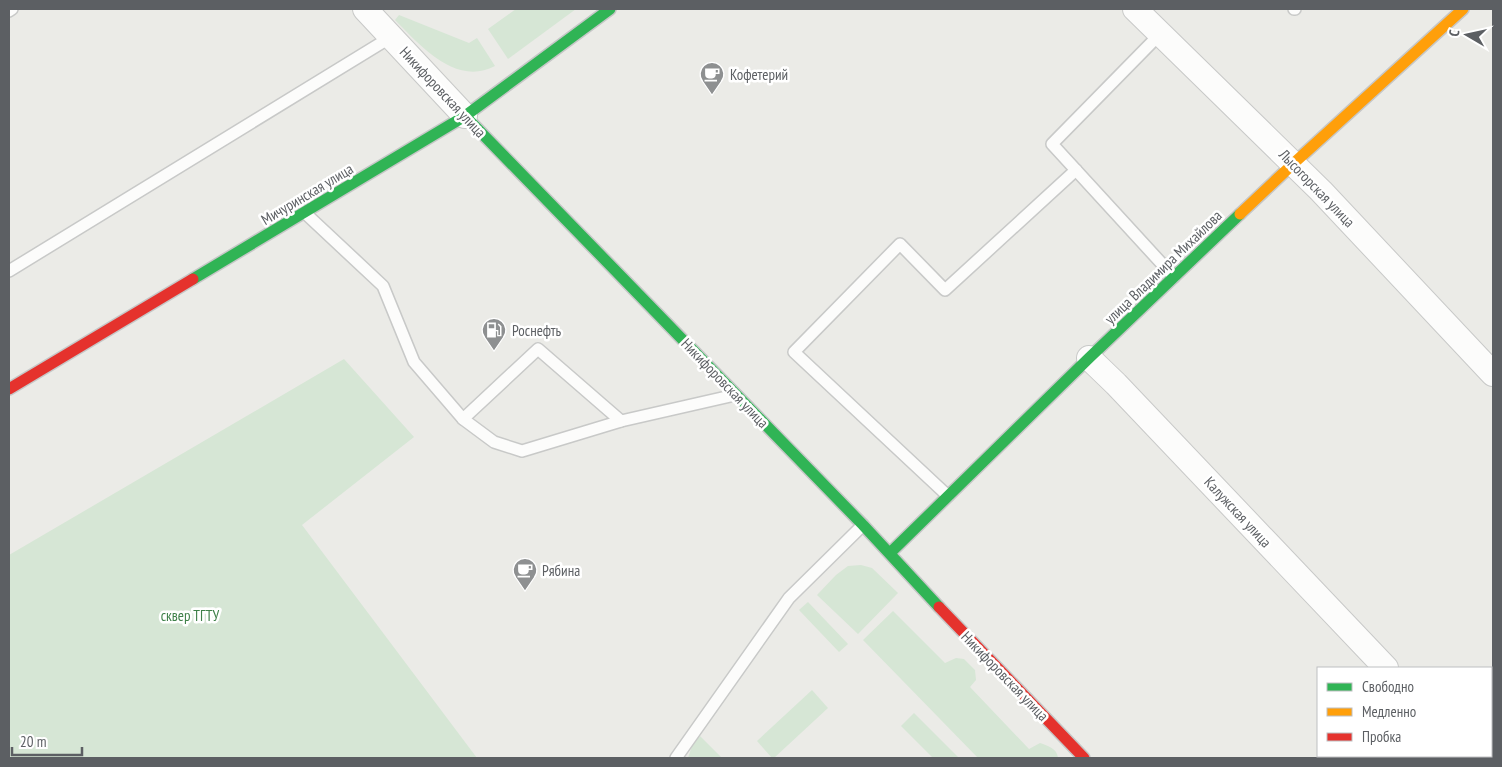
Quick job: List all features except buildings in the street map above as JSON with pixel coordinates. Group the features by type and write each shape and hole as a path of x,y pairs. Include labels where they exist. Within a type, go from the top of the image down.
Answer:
{"main road":[{"name":"Мичуринская улица","path":"9,389 465,116 610,9"},
{"name":"улица Владимира Михайлова","path":"890,553 1089,358 1294,163 1463,9"},
{"name":"Никифоровская улица","path":"465,116 737,394 1084,758"}],"street":[{"name":"Никифоровская улица","path":"365,9 465,116"},
{"name":"Лысогорская улица","path":"1135,9 1294,163 1493,374"},
{"name":"Калужская улица","path":"1089,358 1116,384 1385,667"}],"lane":[{"path":"1160,34 1052,144 1174,277"},
{"path":"9,271 391,37"},
{"path":"948,496 794,352 900,244 945,290 1076,170"},
{"path":"305,213 383,286 414,362 463,419 494,442 522,451 621,421 737,394"},
{"path":"463,419 538,349 621,421"},
{"path":"676,758 789,598 863,525"}],"green space":[{"path":"516,9 576,9 508,59 488,29"},
{"path":"399,15 469,43 477,38 495,66 481,71 466,71 453,67 427,51 416,41 395,20"},
{"name":"сквер ТГТУ","path":"344,359 414,437 302,525 477,758 9,758 9,555"},
{"path":"861,565 872,568 898,593 858,634 817,595 836,575 848,566"},
{"path":"808,602 848,644 839,652 799,610"},
{"path":"893,611 945,663 956,658 964,659 975,670 976,680 970,687 1029,749 1040,743 1054,750 1058,758 978,758 863,640"},
{"path":"812,690 828,708 772,758 757,741"},
{"path":"914,713 959,758 933,758 901,726"},
{"path":"700,736 722,758 688,758 693,743"}],"traffic: fast":[{"path":"193,279 465,116 610,9"},
{"path":"465,116 863,525 939,607"},
{"path":"890,553 1089,358 1240,214"}],"traffic: slow":[{"path":"1240,214 1463,9"}],"traffic: jam":[{"path":"9,389 193,279"},
{"path":"939,607 1084,758"}],"place":[{"name":"Кофетерий","path":"712,95"},
{"name":"Роснефть","path":"494,351"},
{"name":"Рябина","path":"525,591"}]}
